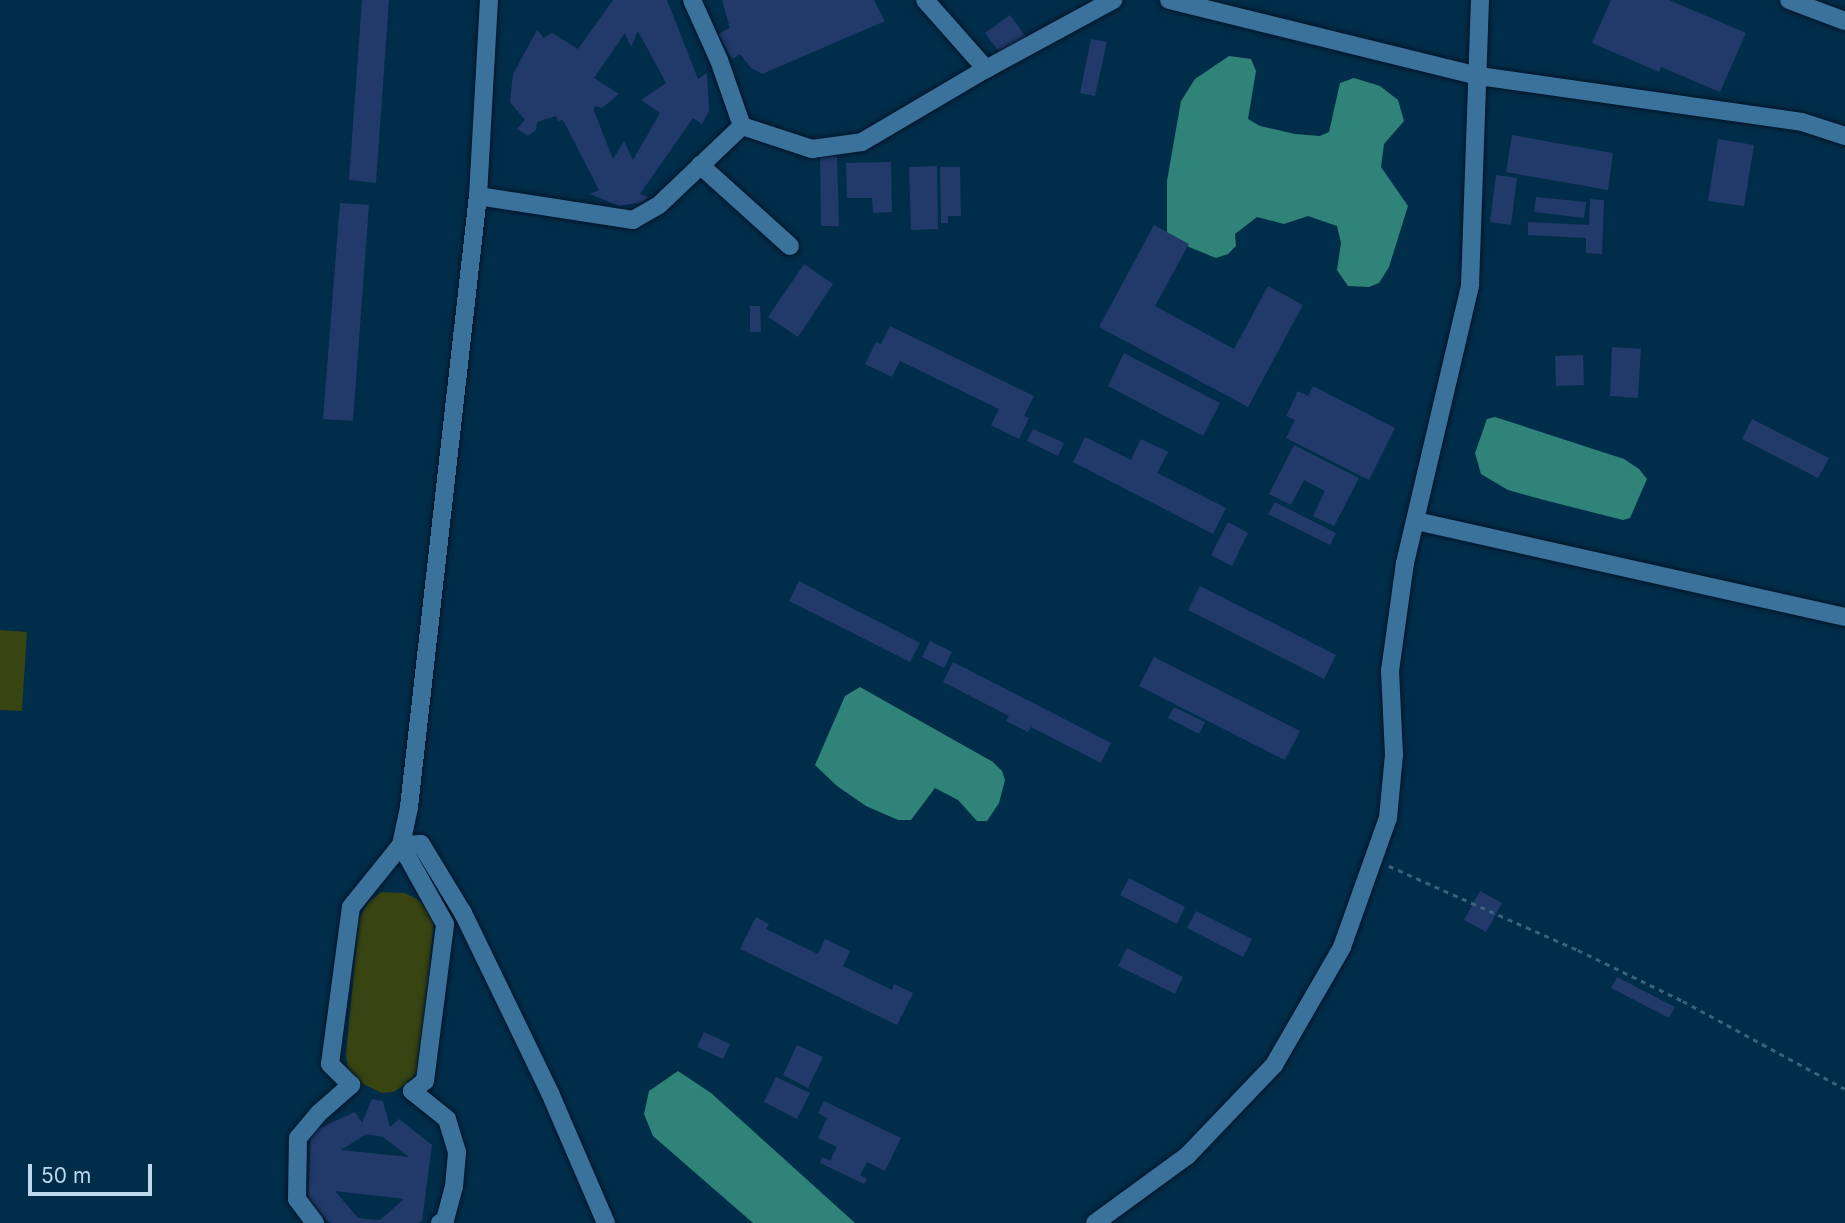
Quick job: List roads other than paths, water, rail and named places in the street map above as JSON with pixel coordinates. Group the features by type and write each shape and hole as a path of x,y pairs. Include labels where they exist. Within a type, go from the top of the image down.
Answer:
{"street":[{"path":"315,1223 297,1199 298,1138 319,1113 351,1085 330,1064 351,906 401,845 409,807 478,196 489,0"},
{"path":"692,0 719,60 741,126"},
{"path":"925,0 986,69"},
{"path":"741,126 812,149 862,142 986,69 1113,0"},
{"path":"1169,0 1479,76 1802,122 1845,136"},
{"path":"1095,1223 1187,1156 1274,1065 1342,947 1388,818 1394,755 1390,671 1405,563 1470,286 1480,0"},
{"path":"1789,0 1845,21"},
{"path":"478,196 633,220 659,205 741,126"},
{"path":"701,165 790,246"},
{"path":"1416,521 1845,617"},
{"path":"401,845 421,844 463,913 550,1093 606,1223"},
{"path":"401,845 445,924 425,1081 412,1091 447,1119 457,1152 454,1187 445,1220 440,1223"}]}
